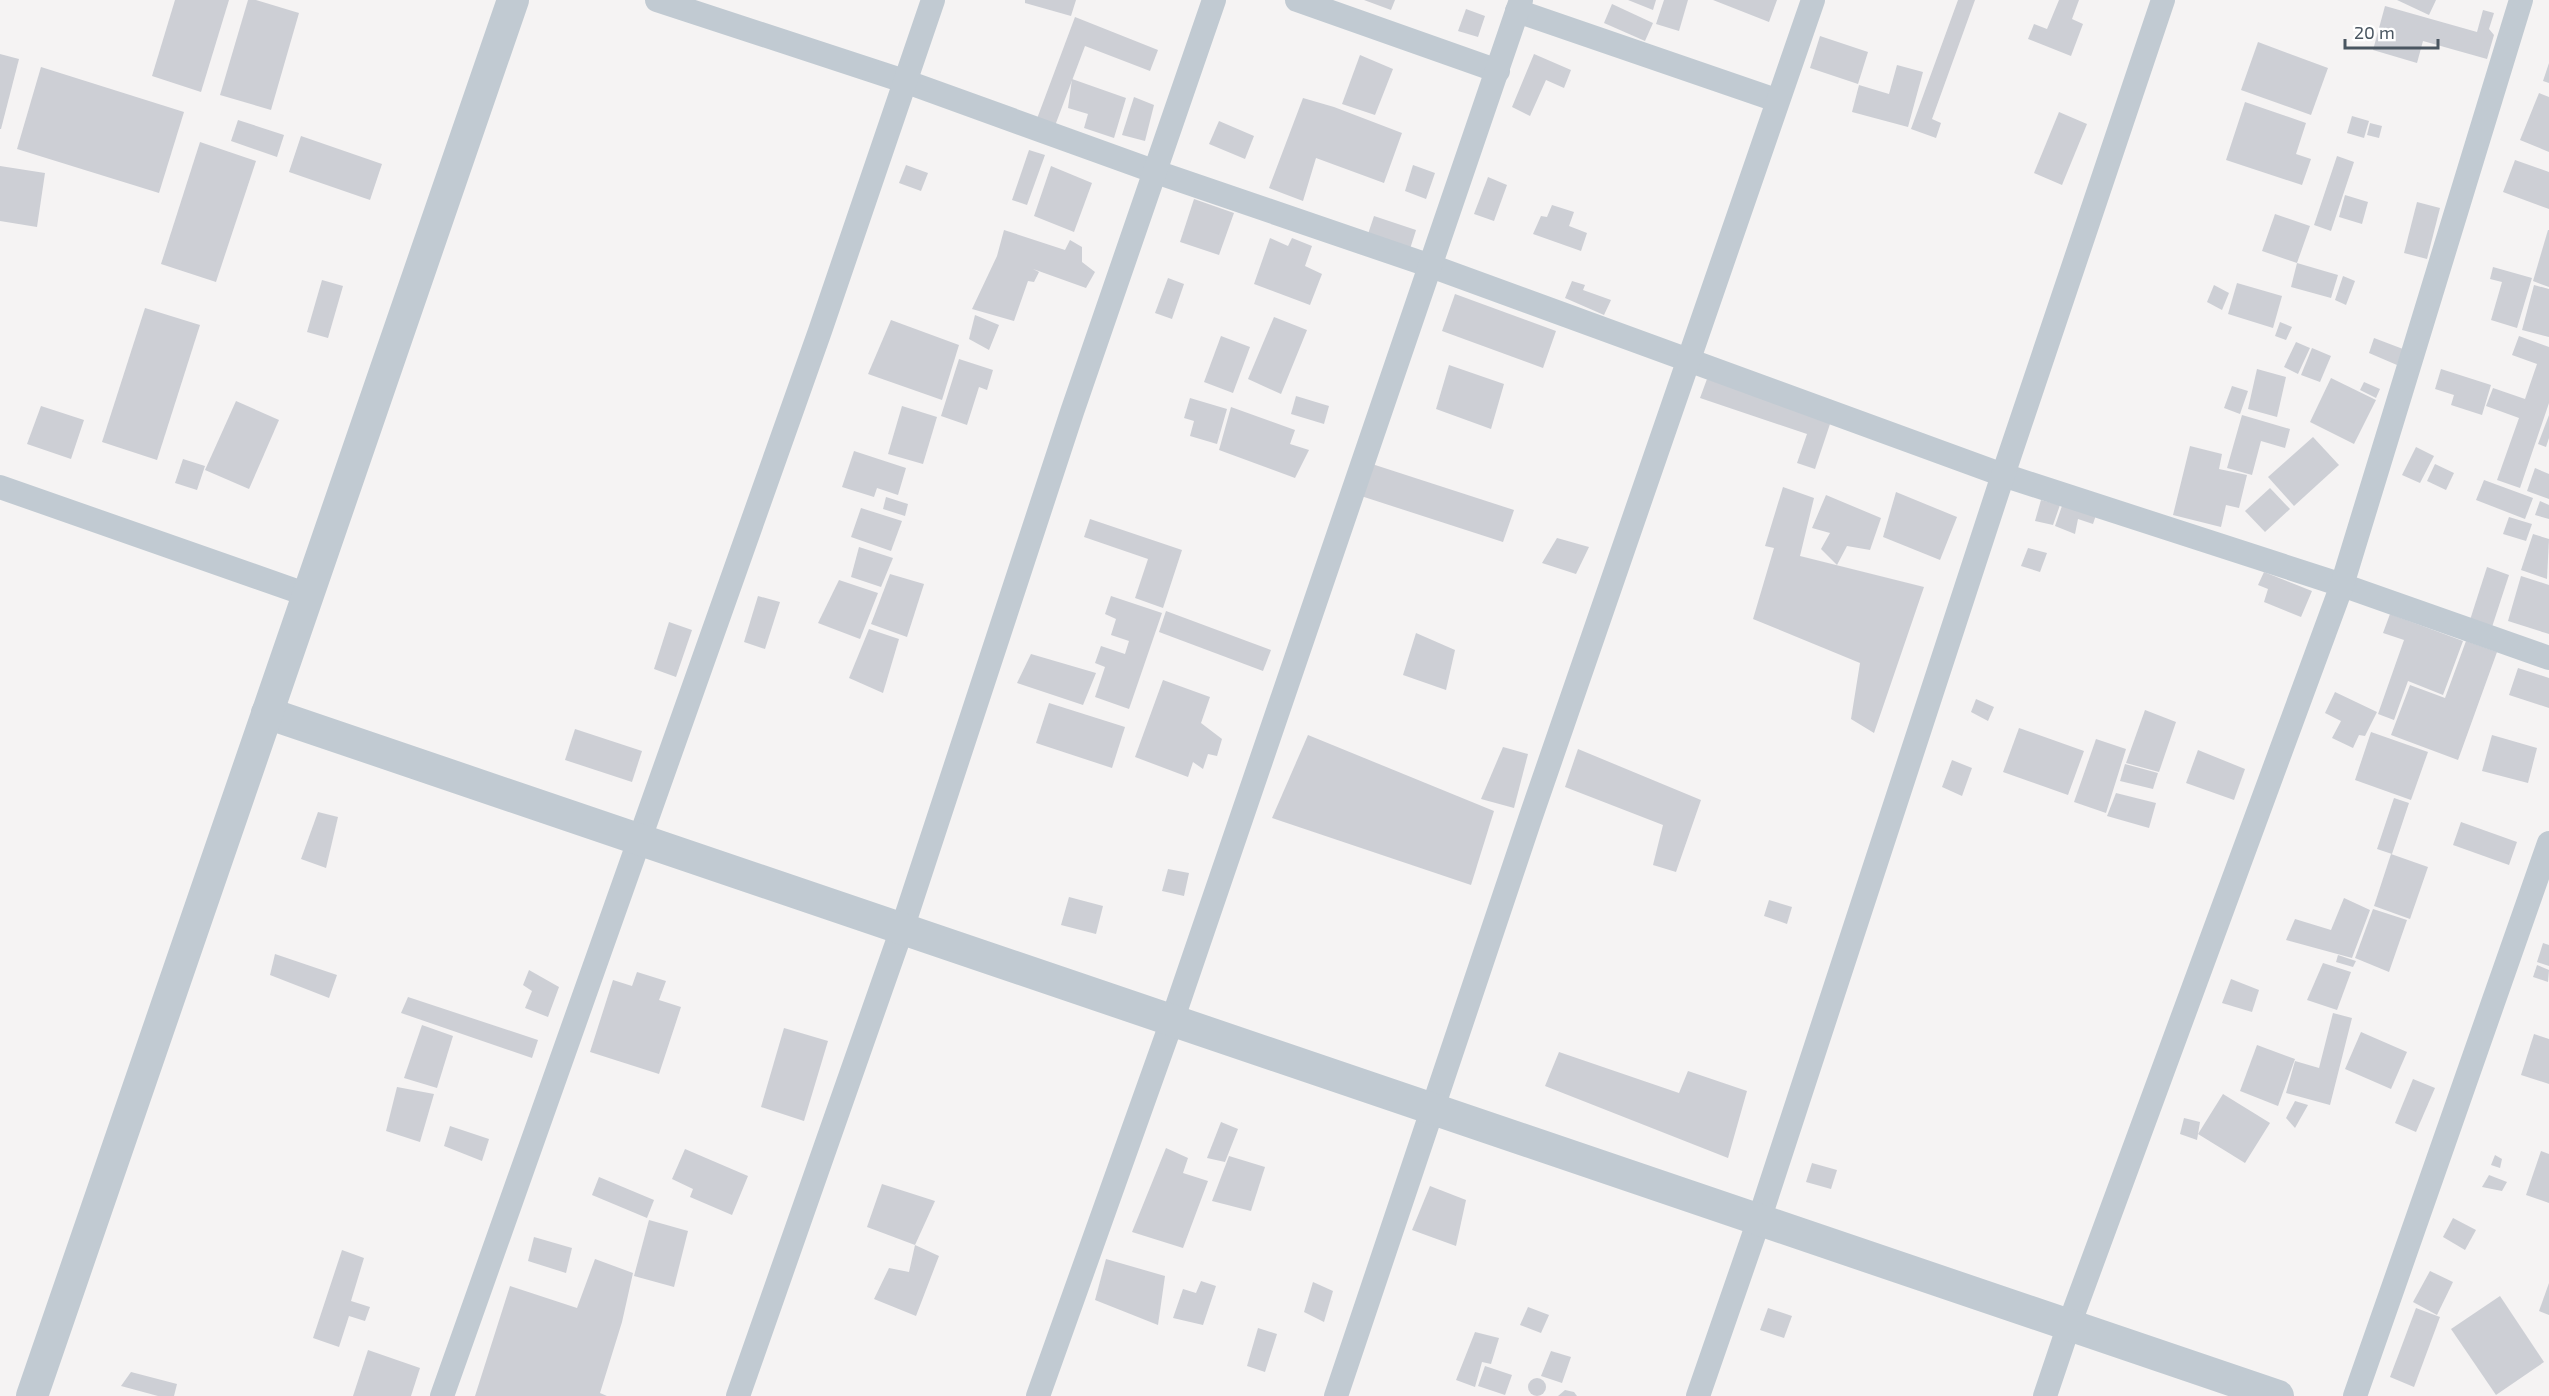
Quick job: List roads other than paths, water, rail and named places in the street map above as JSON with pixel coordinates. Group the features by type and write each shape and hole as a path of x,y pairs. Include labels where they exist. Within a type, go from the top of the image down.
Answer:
{"street":[{"path":"32,1396 513,0"},
{"path":"657,0 907,82 1688,359 2003,475 2342,585 2549,658"},
{"path":"442,1396 641,840 907,82 933,0"},
{"path":"738,1396 902,928 1072,412 1214,0"},
{"path":"1297,0 1498,71"},
{"path":"1336,1396 1534,808 1776,100 1813,0"},
{"path":"1698,1396 1759,1220 2003,475 2163,0"},
{"path":"2045,1396 2069,1325 2342,585 2521,0"},
{"path":"1038,1396 1172,1021 1519,5 1776,100"},
{"path":"0,487 308,595"},
{"path":"267,713 2278,1396"},
{"path":"2355,1396 2549,843"}]}
